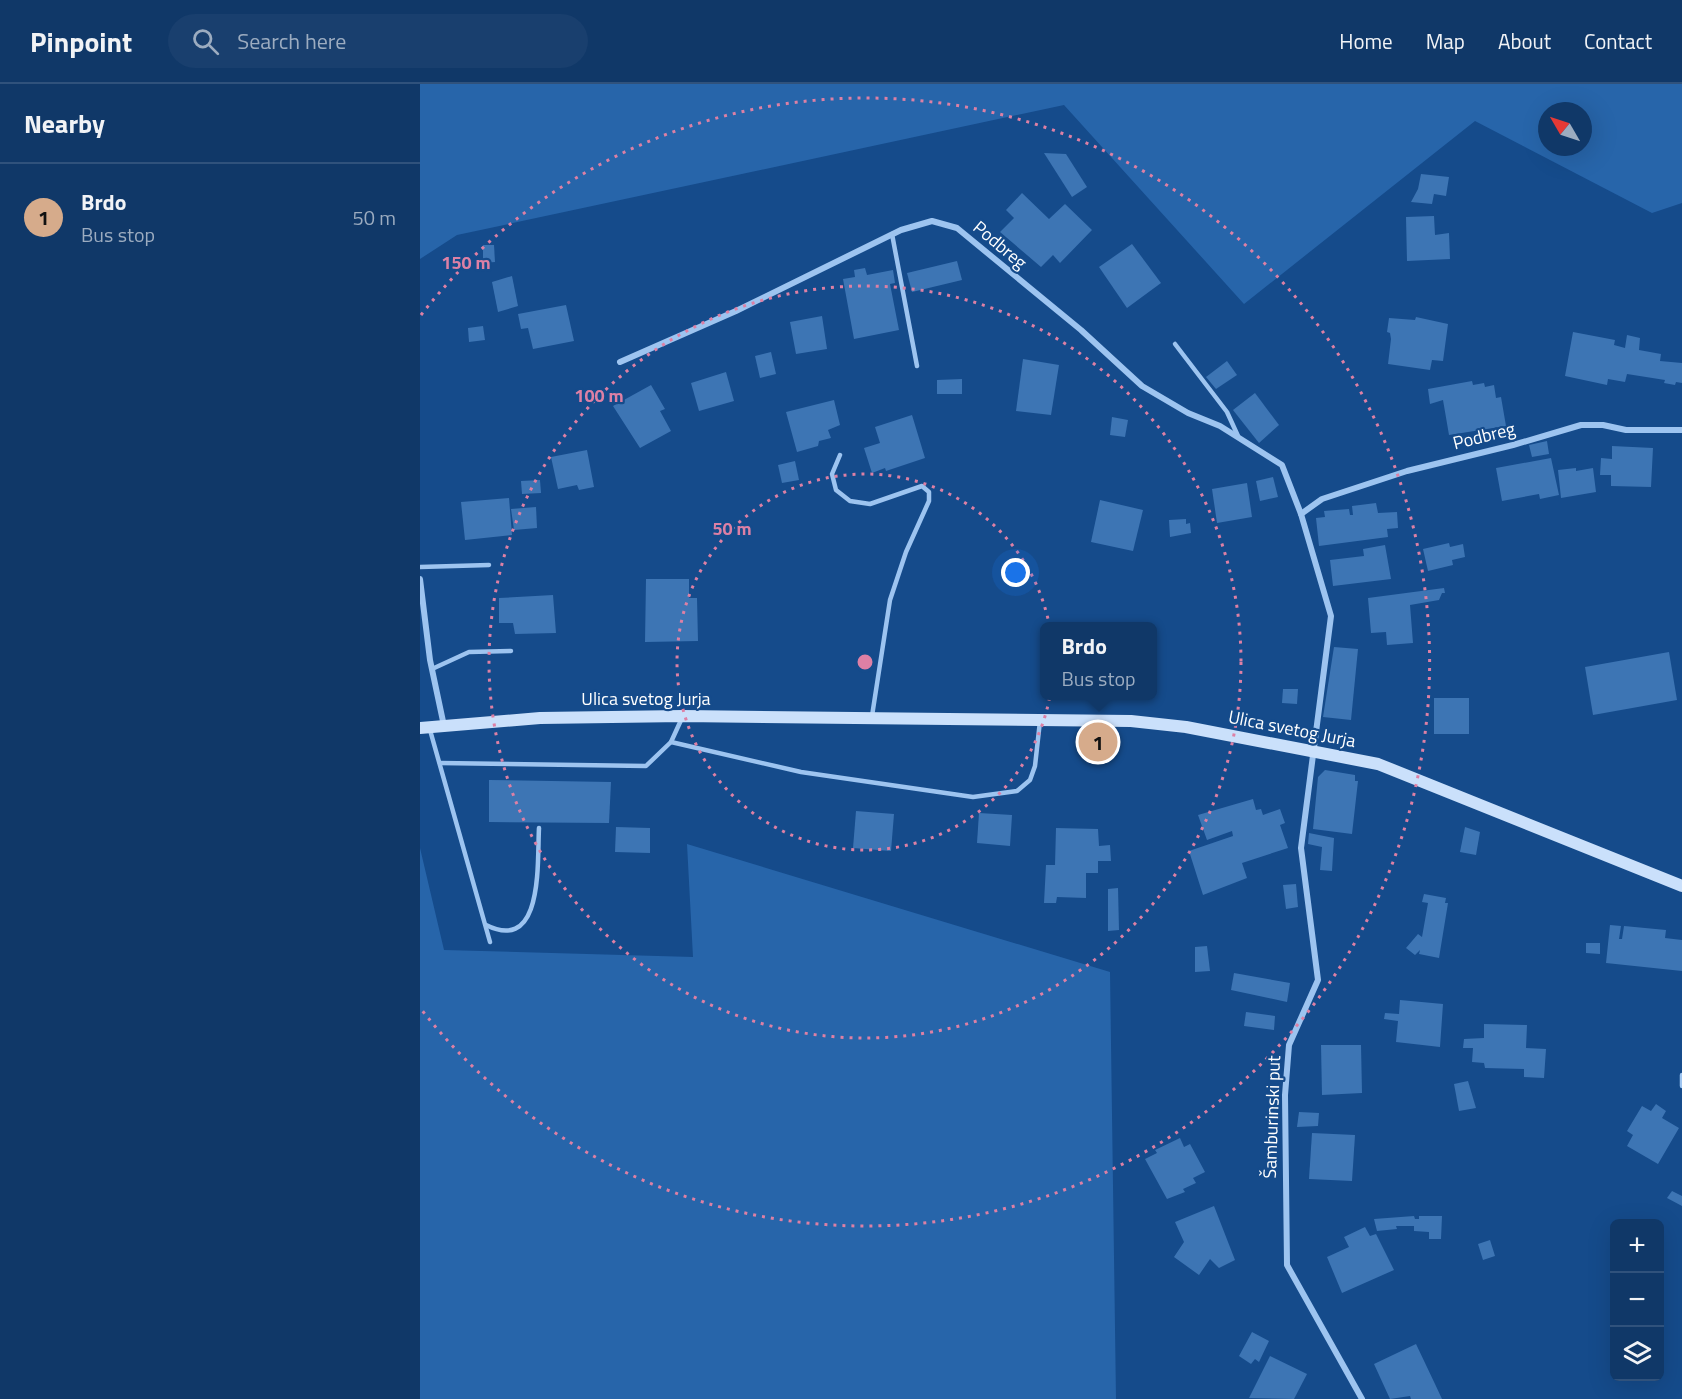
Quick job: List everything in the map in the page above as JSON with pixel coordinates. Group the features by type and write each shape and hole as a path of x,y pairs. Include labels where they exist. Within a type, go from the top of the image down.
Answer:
{"main road":[{"name":"Ulica svetog Jurja","path":"423,728 540,718 683,716 1041,719 1131,721 1185,727 1378,764 1682,886"}],"street":[{"name":"Podbreg","path":"620,362 736,311 892,234 932,221 957,228 1081,330 1142,386 1188,413 1220,426 1282,465 1300,514 1331,616 1312,752"},
{"name":"Podbreg","path":"1300,514 1322,499 1407,471 1513,445 1581,424 1603,425 1626,430 1682,430"},
{"path":"420,579 432,669 444,726"},
{"name":"Šamburinski put","path":"1312,752 1301,848 1318,980 1289,1046 1285,1095 1287,1265 1362,1399"}],"lane":[{"path":"892,234 917,366"},
{"path":"1175,344 1227,412 1239,439"},
{"path":"840,455 832,474 836,490 850,501 870,504 922,486 929,492 929,501 906,552 890,600 872,718"},
{"path":"420,567 489,565"},
{"path":"432,669 469,652 511,651"},
{"path":"440,764 646,766 671,742 683,716"},
{"path":"671,742 801,772 973,797 995,796 1017,791 1030,780 1035,766 1041,719"},
{"path":"423,728 440,764 490,942"},
{"path":"486,925 499,932 509,931 519,927 531,911 539,828"},
{"path":"1682,1075 1682,1086"}],"shaded area":[{"path":"420,84 1682,84 1682,203 1652,213 1542,156 1592,156 1592,102 1538,102 1538,154 1475,121 1244,304 1064,105 457,235 420,259"},
{"path":"687,844 1110,972 1116,1399 420,1399 420,848 444,950 693,957"}],"building":[{"path":"1044,153 1066,154 1087,187 1072,197"},
{"path":"1421,174 1449,177 1446,196 1434,194 1432,204 1411,202 1418,189"},
{"path":"1022,193 1049,219 1065,204 1092,230 1060,263 1053,255 1041,267 1000,232 1014,218 1006,210"},
{"path":"1434,216 1435,235 1449,233 1450,259 1407,261 1406,217"},
{"path":"1132,244 1161,283 1127,308 1099,267"},
{"path":"483,245 494,245 495,262 483,263"},
{"path":"957,261 962,280 912,292 907,273"},
{"path":"865,268 867,275 893,270 895,283 890,284 899,330 854,339 843,279 855,277 854,270"},
{"path":"512,276 518,306 498,312 492,282"},
{"path":"566,305 574,341 533,349 528,328 521,329 518,314"},
{"path":"822,316 827,349 796,354 790,322"},
{"path":"1416,317 1448,324 1443,361 1432,360 1430,370 1388,364 1391,339 1390,333 1387,332 1389,318 1415,320"},
{"path":"483,326 485,340 469,342 468,328"},
{"path":"1573,332 1615,340 1614,345 1625,348 1627,335 1640,338 1639,350 1661,354 1660,361 1682,363 1682,383 1676,382 1675,385 1664,383 1665,380 1627,374 1625,382 1608,379 1607,385 1565,376"},
{"path":"771,352 776,374 760,378 755,356"},
{"path":"1023,359 1059,365 1051,415 1016,411"},
{"path":"1227,361 1237,375 1216,389 1206,377"},
{"path":"726,372 734,401 699,411 691,383"},
{"path":"962,379 962,394 937,394 937,380"},
{"path":"1472,381 1473,385 1484,383 1485,387 1494,385 1496,398 1501,397 1506,426 1449,435 1443,400 1430,404 1428,389"},
{"path":"651,385 665,409 660,411 671,431 640,448 613,406"},
{"path":"1255,393 1279,425 1259,443 1233,410"},
{"path":"834,400 840,425 828,430 831,438 819,441 818,446 797,452 786,412"},
{"path":"912,415 925,458 886,471 885,468 872,473 864,448 880,443 875,427"},
{"path":"1112,417 1128,420 1125,437 1110,435"},
{"path":"1547,441 1549,454 1532,457 1529,445"},
{"path":"1612,446 1653,448 1651,487 1611,486 1611,475 1600,475 1601,458 1612,459"},
{"path":"587,450 594,487 579,490 577,485 558,489 551,457"},
{"path":"1551,458 1559,495 1540,499 1539,494 1502,501 1496,468"},
{"path":"795,461 799,480 782,483 778,465"},
{"path":"1576,468 1576,471 1593,468 1596,492 1561,498 1558,470"},
{"path":"1273,477 1278,497 1260,501 1256,481"},
{"path":"540,480 541,493 522,494 521,481"},
{"path":"1247,483 1252,517 1217,523 1212,489"},
{"path":"509,498 512,535 465,540 461,502"},
{"path":"1100,500 1143,510 1133,551 1091,542"},
{"path":"1376,503 1378,513 1397,512 1398,528 1387,529 1388,537 1319,546 1316,518 1325,517 1324,511 1349,509 1350,515 1353,515 1352,506"},
{"path":"536,507 537,528 514,530 511,509"},
{"path":"1186,519 1186,524 1190,523 1191,533 1170,537 1169,520"},
{"path":"1449,543 1450,547 1463,544 1465,557 1452,560 1453,565 1428,571 1423,549"},
{"path":"1385,545 1391,579 1333,586 1330,560 1364,556 1363,549"},
{"path":"646,579 689,579 689,598 697,598 698,641 645,642"},
{"path":"1444,588 1445,593 1442,593 1439,600 1410,605 1413,643 1387,645 1386,632 1371,633 1368,598"},
{"path":"553,595 556,633 515,634 513,623 499,623 499,598"},
{"path":"1334,647 1358,649 1351,720 1323,717"},
{"path":"1669,652 1677,700 1593,715 1585,667"},
{"path":"1283,689 1298,689 1297,704 1282,703"},
{"path":"1434,698 1469,698 1469,734 1434,734"},
{"path":"1325,770 1355,775 1355,781 1358,781 1352,834 1313,829 1318,777"},
{"path":"489,780 611,782 609,823 489,822"},
{"path":"1253,799 1256,810 1261,809 1263,815 1280,809 1285,823 1280,825 1288,848 1242,863 1247,878 1203,895 1189,851 1233,836 1232,831 1207,840 1198,815"},
{"path":"856,811 894,814 891,851 853,848"},
{"path":"979,813 1012,815 1010,846 977,843"},
{"path":"616,827 650,828 650,853 615,852"},
{"path":"1465,827 1480,832 1476,855 1460,852"},
{"path":"1056,828 1098,829 1099,846 1110,845 1111,861 1098,861 1098,873 1086,873 1086,898 1057,897 1056,903 1044,903 1046,865 1055,865"},
{"path":"1309,833 1334,838 1332,871 1320,870 1322,847 1308,844"},
{"path":"1296,884 1298,907 1286,909 1283,885"},
{"path":"1118,888 1119,930 1108,931 1108,889"},
{"path":"1424,894 1446,898 1445,903 1448,903 1439,958 1419,954 1420,950 1415,955 1406,948 1418,934 1422,937 1428,903 1422,902"},
{"path":"1610,925 1621,926 1619,939 1622,939 1624,926 1666,930 1665,938 1682,940 1682,971 1606,963"},
{"path":"1586,943 1600,943 1600,954 1586,953"},
{"path":"1207,946 1210,971 1195,972 1195,947"},
{"path":"1234,973 1290,983 1287,1002 1231,990"},
{"path":"1400,1000 1443,1004 1440,1047 1396,1042 1398,1021 1384,1019 1385,1013 1399,1014"},
{"path":"1246,1012 1275,1016 1274,1030 1244,1026"},
{"path":"1484,1024 1527,1025 1526,1048 1546,1049 1544,1078 1524,1077 1524,1069 1485,1068 1484,1063 1472,1062 1473,1048 1463,1048 1464,1039 1484,1038"},
{"path":"1321,1045 1361,1045 1362,1093 1322,1095"},
{"path":"1468,1081 1476,1108 1459,1111 1454,1084"},
{"path":"1656,1104 1666,1111 1662,1118 1679,1128 1658,1164 1627,1146 1633,1135 1627,1131 1642,1106 1651,1111"},
{"path":"1299,1112 1319,1113 1318,1126 1297,1127"},
{"path":"1312,1133 1355,1135 1352,1181 1309,1179"},
{"path":"1180,1138 1184,1147 1190,1144 1205,1172 1193,1178 1196,1183 1183,1189 1185,1192 1167,1199 1145,1159 1157,1153 1155,1150"},
{"path":"1672,1191 1682,1196 1682,1206 1667,1198"},
{"path":"1214,1206 1235,1260 1219,1268 1210,1259 1199,1275 1174,1257 1184,1242 1175,1222"},
{"path":"1414,1216 1415,1219 1419,1219 1419,1216 1442,1216 1441,1239 1429,1239 1429,1232 1414,1231 1414,1226 1396,1226 1397,1229 1377,1231 1374,1219"},
{"path":"1365,1227 1370,1236 1376,1234 1394,1270 1342,1293 1327,1257 1349,1247 1344,1237"},
{"path":"1490,1240 1495,1256 1483,1260 1478,1244"},
{"path":"1252,1332 1269,1341 1259,1362 1255,1359 1251,1364 1239,1356"},
{"path":"1416,1344 1442,1399 1411,1399 1410,1396 1390,1399 1374,1364"},
{"path":"1270,1356 1307,1374 1294,1399 1249,1398"}],"place":[{"name":"Brdo","path":"1098,742"}]}
